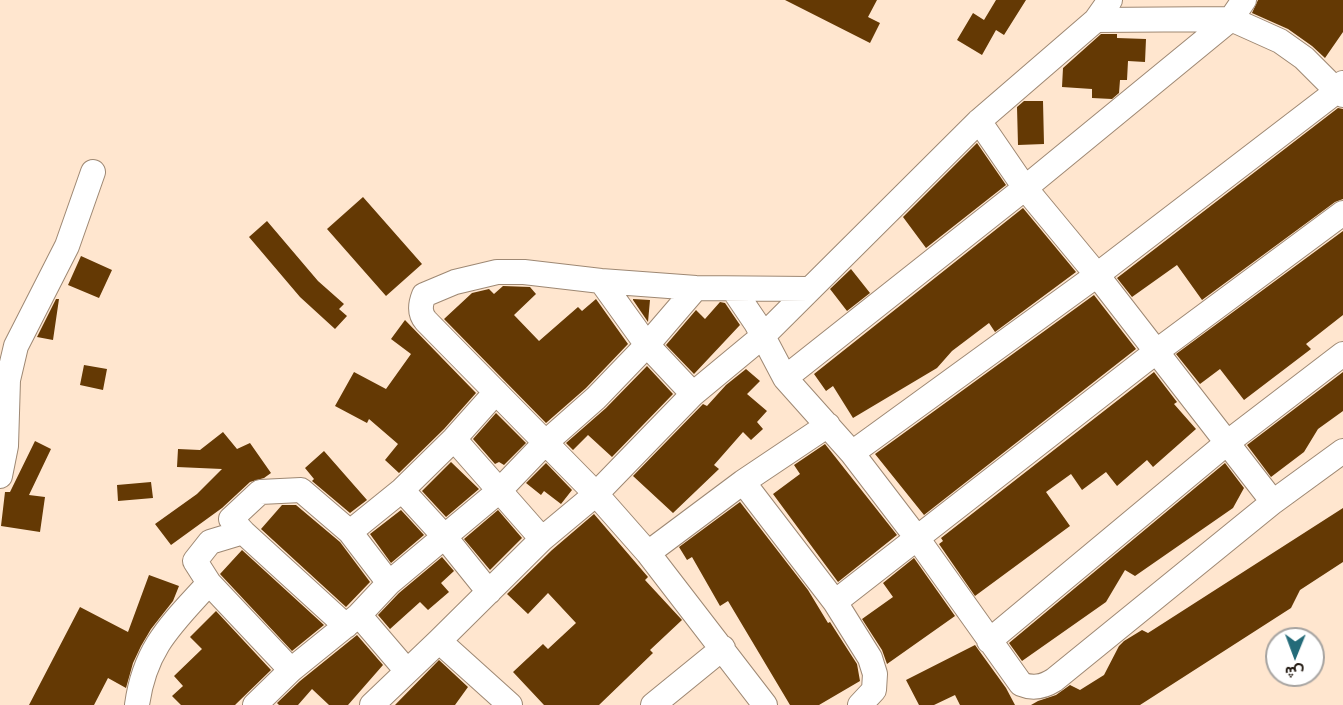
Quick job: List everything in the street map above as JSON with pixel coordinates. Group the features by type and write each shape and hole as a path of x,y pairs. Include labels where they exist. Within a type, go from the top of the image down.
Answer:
{"street":[{"path":"372,705 542,539 596,494 693,394 763,336 979,121 1096,20 1110,0"},
{"path":"852,453 1097,275 1341,90 1304,58 1238,10 1096,20"},
{"path":"785,378 1025,188 1238,10"},
{"path":"979,121 1025,188 1097,275 1273,502"},
{"path":"0,476 6,446 8,380 16,346 67,246 93,171"},
{"path":"836,602 1156,351 1343,213"},
{"path":"765,705 648,553 596,494 421,315 421,302 424,296 455,282 497,272 525,272 601,281 696,288 809,289"},
{"path":"601,281 647,345 693,394"},
{"path":"255,705 291,670 352,621 389,583 499,491 545,443 596,398 647,345 696,288"},
{"path":"733,289 763,336 785,378 852,453 917,538 1021,684 1031,687 1046,685 1273,502 1343,452"},
{"path":"989,641 1228,442 1343,354"},
{"path":"350,532 402,490 454,440 496,392"},
{"path":"648,553 743,482 828,425"},
{"path":"454,440 542,539"},
{"path":"743,482 836,602 870,658 875,674 874,690 860,705"},
{"path":"389,583 350,532 301,490 260,492 231,519 243,532 352,621 407,671"},
{"path":"402,490 444,536 489,592"},
{"path":"243,532 210,542 195,561 209,583 291,670"},
{"path":"137,705 143,672 162,636 209,583"},
{"path":"439,641 510,705"},
{"path":"653,705 723,648"}],"building":[{"path":"785,0 877,0 868,17 880,23 870,43"},
{"path":"996,0 1026,0 1004,35 996,30 982,55 957,40 973,13 984,20"},
{"path":"1258,0 1343,0 1343,32 1325,58 1288,29 1252,13"},
{"path":"1101,34 1117,34 1117,38 1146,39 1145,62 1128,61 1127,80 1120,80 1119,93 1112,99 1092,98 1092,89 1062,87 1063,68"},
{"path":"1024,101 1043,101 1044,144 1018,145 1017,107"},
{"path":"1338,108 1343,109 1343,199 1335,202 1202,300 1177,265 1132,297 1117,278"},
{"path":"977,143 1006,185 926,248 903,217"},
{"path":"363,197 422,264 386,296 327,229"},
{"path":"1023,208 1076,272 995,332 989,323 952,351 937,368 853,418 833,386 826,391 814,374"},
{"path":"267,221 318,281 344,304 339,309 347,316 335,329 300,297 249,237"},
{"path":"1343,231 1343,315 1306,344 1311,349 1244,400 1220,369 1200,384 1176,354"},
{"path":"81,256 112,270 99,298 68,285"},
{"path":"851,269 870,293 847,311 830,289"},
{"path":"503,286 530,287 536,294 514,315 539,341 578,307 582,311 596,299 628,344 586,388 546,423 444,319 472,293 489,289 494,294"},
{"path":"1094,295 1136,349 924,515 875,454"},
{"path":"56,299 59,299 53,340 37,337"},
{"path":"633,300 650,300 648,322"},
{"path":"720,302 725,303 740,325 694,374 666,345 696,310 705,319"},
{"path":"405,320 476,393 444,429 399,473 385,460 398,444 369,419 367,423 335,406 354,372 386,389 411,354 391,339"},
{"path":"84,365 107,369 103,390 80,385"},
{"path":"647,366 673,394 612,457 588,435 573,450 566,443 606,408"},
{"path":"746,369 760,381 747,394 767,411 757,422 763,429 751,440 743,432 714,465 719,469 673,513 633,476 703,404 707,406 726,385"},
{"path":"1154,372 1177,402 1174,404 1196,429 1153,467 1147,460 1117,486 1106,472 1082,490 1071,474 1046,492 1070,526 975,596 939,544 943,541 941,538"},
{"path":"1343,372 1343,411 1318,429 1304,452 1271,477 1247,445"},
{"path":"496,413 526,443 504,465 499,462 495,464 473,439"},
{"path":"223,432 237,449 250,443 271,473 264,478 250,482 222,508 171,545 155,524 197,494 222,469 177,467 178,449 200,450"},
{"path":"35,441 51,449 29,495 45,497 40,532 1,526 5,492 10,492"},
{"path":"825,444 897,535 838,582 773,494 800,474 794,465"},
{"path":"324,451 367,500 350,513 312,481 314,479 305,468"},
{"path":"451,462 479,489 446,517 422,491"},
{"path":"546,463 572,490 561,504 544,491 541,495 526,483"},
{"path":"1225,463 1244,488 1233,508 1135,576 1125,570 1106,602 1022,661 1009,643"},
{"path":"151,482 153,498 118,501 117,485"},
{"path":"740,502 808,590 857,664 860,681 819,705 790,705 728,601 720,606 692,557 687,560 679,547"},
{"path":"282,505 296,505 340,542 370,582 346,607 261,529"},
{"path":"1343,508 1343,562 1300,590 1291,608 1140,705 1031,705 1056,695 1070,685 1080,690 1104,675 1124,641 1142,630 1148,633"},
{"path":"401,510 424,535 391,563 370,534"},
{"path":"498,510 522,538 490,570 464,539"},
{"path":"594,514 648,577 645,580 682,620 650,650 653,653 599,705 544,705 513,672 543,644 548,649 576,623 548,593 528,614 507,594 552,550"},
{"path":"242,550 324,625 292,651 220,574"},
{"path":"442,557 454,571 441,583 449,592 428,610 420,602 390,629 378,615 399,593"},
{"path":"914,558 955,616 887,664 882,650 862,619 893,597 883,583"},
{"path":"149,575 179,586 173,601 141,646 133,663 126,688 108,678 94,705 29,705 80,607 128,632"},
{"path":"216,611 271,670 235,705 181,705 172,696 183,686 174,676 202,649 190,637"},
{"path":"357,635 383,665 348,705 329,705 312,689 298,705 279,705 277,703 300,681"},
{"path":"975,645 1006,688 1015,705 960,705 955,695 934,705 919,705 906,680"},
{"path":"439,660 468,687 455,705 395,705"}]}
